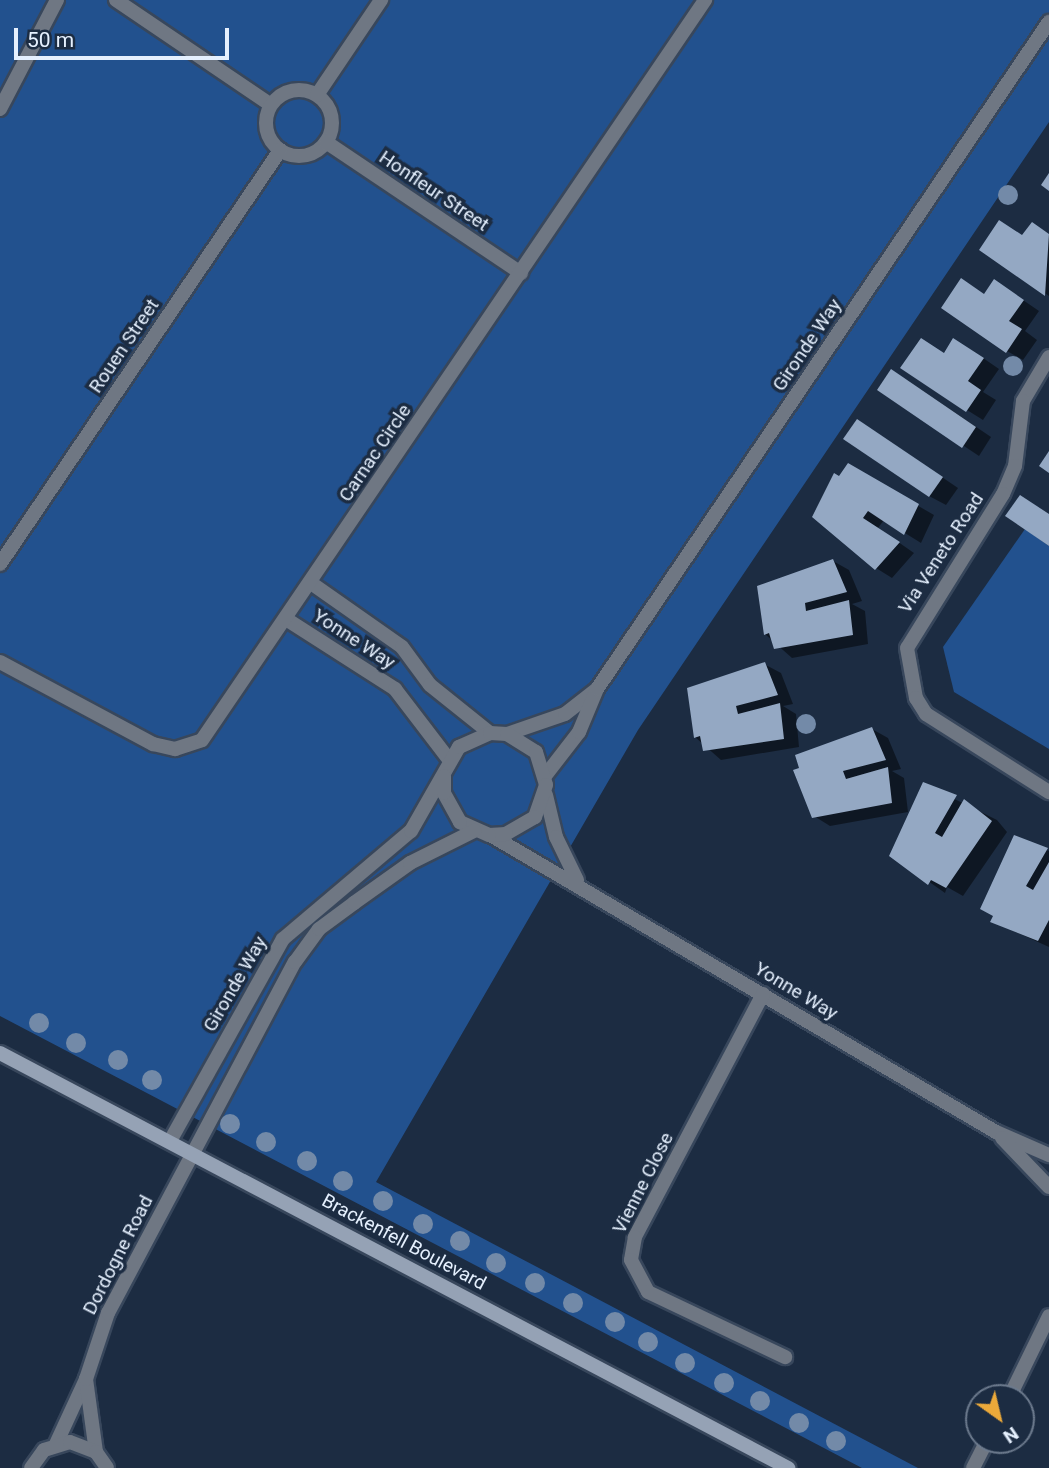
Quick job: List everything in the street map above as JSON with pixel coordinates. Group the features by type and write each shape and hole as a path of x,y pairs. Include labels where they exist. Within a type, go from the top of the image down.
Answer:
{"street":[{"path":"0,109 57,0"},
{"path":"116,0 271,105"},
{"path":"317,95 382,0"},
{"name":"Carnac Circle","path":"0,662 153,744 187,748 208,734 705,0"},
{"name":"Gironde Way","path":"597,689 1049,22"},
{"path":"292,90 317,95 331,117 326,142 305,155 280,150 265,121 271,105 292,90"},
{"name":"Honfleur Street","path":"326,142 520,273"},
{"name":"Rouen Street","path":"0,564 280,150"},
{"name":"Via Veneto Road","path":"1049,357 1023,401 1011,479 907,648 916,698 926,714 1049,792"},
{"name":"Yonne Way","path":"311,583 402,647 430,685 490,733"},
{"name":"Yonne Way","path":"286,619 395,689 450,761"},
{"path":"545,792 522,828 489,835 474,831 450,808 444,776 459,747 490,733 507,734 565,715 597,689"},
{"path":"545,776 579,732 597,689"},
{"path":"507,734 536,752 545,776 545,792 556,836 578,881"},
{"name":"Gironde Way","path":"170,1141 283,939 411,831 444,776"},
{"path":"192,1152 295,962 319,929 410,863 474,831"},
{"name":"Yonne Way","path":"489,835 578,881 996,1132 1049,1154"},
{"name":"Vienne Close","path":"763,993 635,1237 631,1260 648,1292 785,1357"},
{"name":"Brackenfell Boulevard","path":"0,1053 788,1468"},
{"name":"Yonne Way","path":"996,1132 1049,1187"},
{"name":"Dordogne Road","path":"56,1444 86,1379 108,1313 192,1152"},
{"path":"1018,1384 1047,1329 1049,1316"},
{"name":"Dordogne Road","path":"86,1379 96,1452"},
{"path":"31,1468 56,1444 70,1442 96,1452 107,1468"}],"shaded area":[{"path":"0,0 1049,0 1049,122 638,730 376,1182 918,1468 862,1468 0,1016"},
{"path":"1025,529 1049,546 1049,749 954,692 943,647"}],"building":[{"path":"1049,173 1049,191 1041,185"},
{"path":"999,220 1022,235 1032,222 1049,234 1045,296 979,250"},
{"path":"961,278 984,294 994,279 1024,300 1009,321 1022,329 1006,353 941,308"},
{"path":"921,338 944,353 953,338 984,358 968,381 981,390 966,412 900,368"},
{"path":"891,369 976,427 962,448 877,390"},
{"path":"857,419 943,477 929,497 843,439"},
{"path":"1049,451 1049,473 1039,466"},
{"path":"848,463 919,504 904,535 868,511 863,518 900,542 875,570 812,517 834,473 839,476"},
{"path":"1020,495 1049,514 1049,546 1005,516"},
{"path":"833,559 847,592 805,603 806,611 849,600 853,635 774,649 769,633 764,635 757,586"},
{"path":"765,662 778,695 736,706 738,714 780,703 784,739 703,751 700,736 694,738 687,688"},
{"path":"872,727 886,760 843,771 846,779 888,767 892,803 812,818 793,770 799,768 795,755"},
{"path":"923,782 957,795 935,833 942,837 964,799 992,821 946,888 931,880 928,885 889,856"},
{"path":"1014,835 1048,848 1026,886 1033,890 1049,862 1049,920 1038,941 990,922 993,916 980,909"}]}
